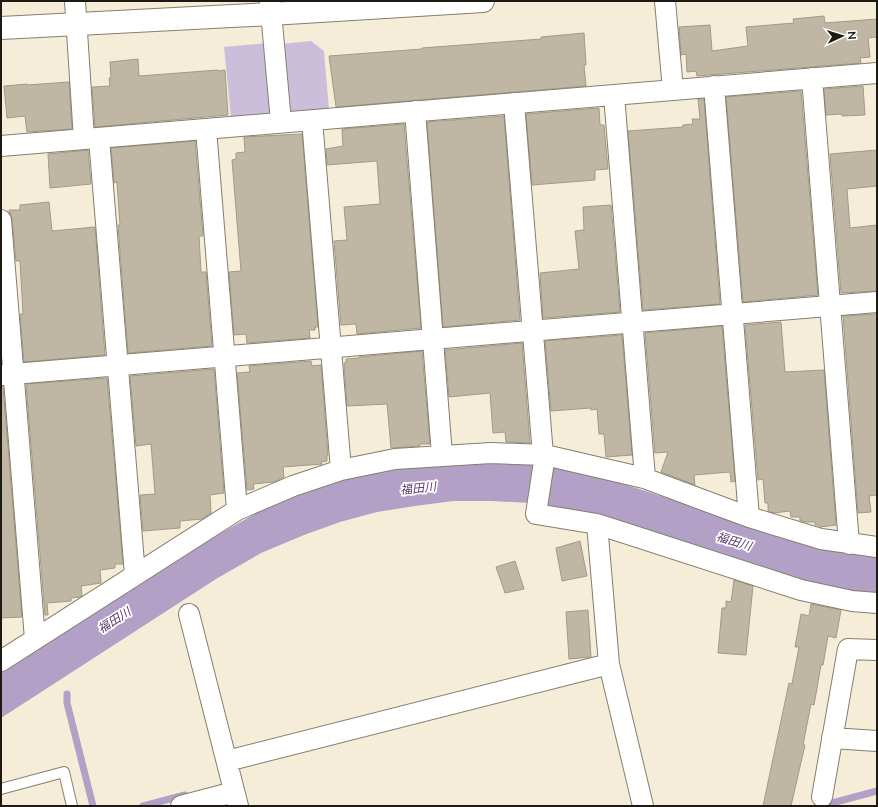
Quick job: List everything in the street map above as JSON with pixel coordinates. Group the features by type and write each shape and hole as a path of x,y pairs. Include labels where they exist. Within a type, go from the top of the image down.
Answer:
{"street":[{"path":"75,1 76,24 92,138 118,365 134,575"},
{"path":"1,28 76,24 271,8 483,1"},
{"path":"665,1 673,90"},
{"path":"271,8 281,122"},
{"path":"1,146 877,73"},
{"path":"812,78 849,544"},
{"path":"714,86 749,517"},
{"path":"614,95 645,478"},
{"path":"514,103 544,457 536,514 596,524 800,590 852,601 877,602"},
{"path":"415,111 442,455"},
{"path":"312,120 341,470"},
{"path":"206,129 237,510"},
{"path":"1,220 7,374 35,639"},
{"path":"7,374 877,302"},
{"path":"1,661 237,510 293,486 341,470 395,459 491,453 544,457 645,478 749,517 821,539 877,547"},
{"path":"596,524 608,664 643,806"},
{"path":"181,806 236,799 189,614"},
{"path":"822,797 848,649 877,650"},
{"path":"227,761 608,664"},
{"path":"832,738 877,741"}],"lane":[{"path":"1,789 64,772 72,806"}],"shaded area":[{"path":"311,41 324,51 329,110 293,113 287,108 281,44"},
{"path":"268,43 274,106 267,114 231,117 224,47"}],"water":[{"name":"福田川","path":"475,463 515,463 558,468 608,479 822,548 877,556 877,595 802,585 609,521 565,509 530,503 491,501 453,501 415,506 377,512 340,522 261,553 216,579 1,718 1,670 200,545 258,512 311,488 360,474 413,467"}],"building":[{"path":"824,16 825,23 877,19 877,37 868,38 870,57 860,58 861,63 697,76 696,71 687,72 686,54 681,55 679,27 710,25 712,51 748,46 746,27 794,23 793,19"},
{"path":"584,33 586,65 584,65 586,86 336,107 329,56 541,39 541,37"},
{"path":"138,59 139,76 225,70 228,115 95,127 92,87 110,86 110,62"},
{"path":"69,82 72,129 27,132 25,116 7,118 4,86"},
{"path":"863,86 865,115 826,115 824,89"},
{"path":"801,91 818,295 743,302 726,97"},
{"path":"698,99 704,99 720,304 643,310 628,131 683,127 683,125 693,124 692,119 700,119"},
{"path":"599,108 600,125 604,125 608,169 595,170 595,180 532,185 526,114"},
{"path":"504,116 520,320 443,327 427,122"},
{"path":"404,124 421,328 357,334 356,324 341,325 334,241 347,240 344,207 380,204 377,161 327,165 326,149 343,146 342,129"},
{"path":"302,134 318,327 315,327 315,330 309,330 310,338 247,343 246,334 234,335 229,272 241,271 232,160 236,159 236,153 245,152 244,137"},
{"path":"195,141 203,236 199,236 201,272 206,272 212,346 128,353 118,225 120,225 117,182 114,183 111,148"},
{"path":"88,150 91,184 50,188 48,154"},
{"path":"877,150 877,186 847,189 850,228 877,225 877,291 841,293 830,154"},
{"path":"49,202 52,231 95,227 105,355 24,362 20,314 23,314 20,261 16,261 12,219 9,210 20,210 20,205"},
{"path":"611,205 620,312 543,318 540,273 579,269 575,231 584,230 583,207"},
{"path":"877,314 877,495 869,496 871,512 858,513 843,316"},
{"path":"781,322 785,372 824,370 836,525 820,527 819,525 815,525 815,522 800,521 800,517 791,517 790,511 774,513 768,511 768,503 765,503 763,479 758,480 745,325"},
{"path":"722,326 735,481 731,482 730,472 694,475 695,485 661,472 668,452 655,453 645,333"},
{"path":"622,335 632,455 606,457 604,434 599,434 597,409 591,410 591,408 551,411 545,341"},
{"path":"522,343 530,443 506,442 505,432 493,433 490,393 449,397 445,350"},
{"path":"422,351 430,444 391,448 387,404 347,406 344,363 346,363 346,359 359,357"},
{"path":"311,361 312,366 321,365 328,455 327,461 321,462 322,464 283,467 284,477 274,482 253,484 254,489 247,490 237,373 250,372 249,366"},
{"path":"214,369 224,493 210,495 211,513 202,519 180,521 180,528 143,531 140,495 155,494 151,444 136,446 130,376"},
{"path":"107,378 123,564 115,564 115,568 100,570 101,583 81,586 82,596 71,598 71,601 47,603 48,615 45,615 26,384"},
{"path":"1,386 3,386 22,617 1,618"},
{"path":"580,541 587,576 562,581 556,548"},
{"path":"515,561 524,589 505,593 496,567"},
{"path":"734,580 753,586 746,655 718,653 722,608 726,608 726,601 731,602"},
{"path":"811,604 841,610 836,638 828,636 814,705 811,704 803,745 805,745 791,806 763,806 789,683 792,684 799,647 795,647 801,614 809,616"},
{"path":"588,610 591,657 569,659 566,612"}],"waterway":[{"path":"67,694 67,703 93,806"},
{"path":"821,806 877,791"},
{"path":"143,806 185,795"}]}
